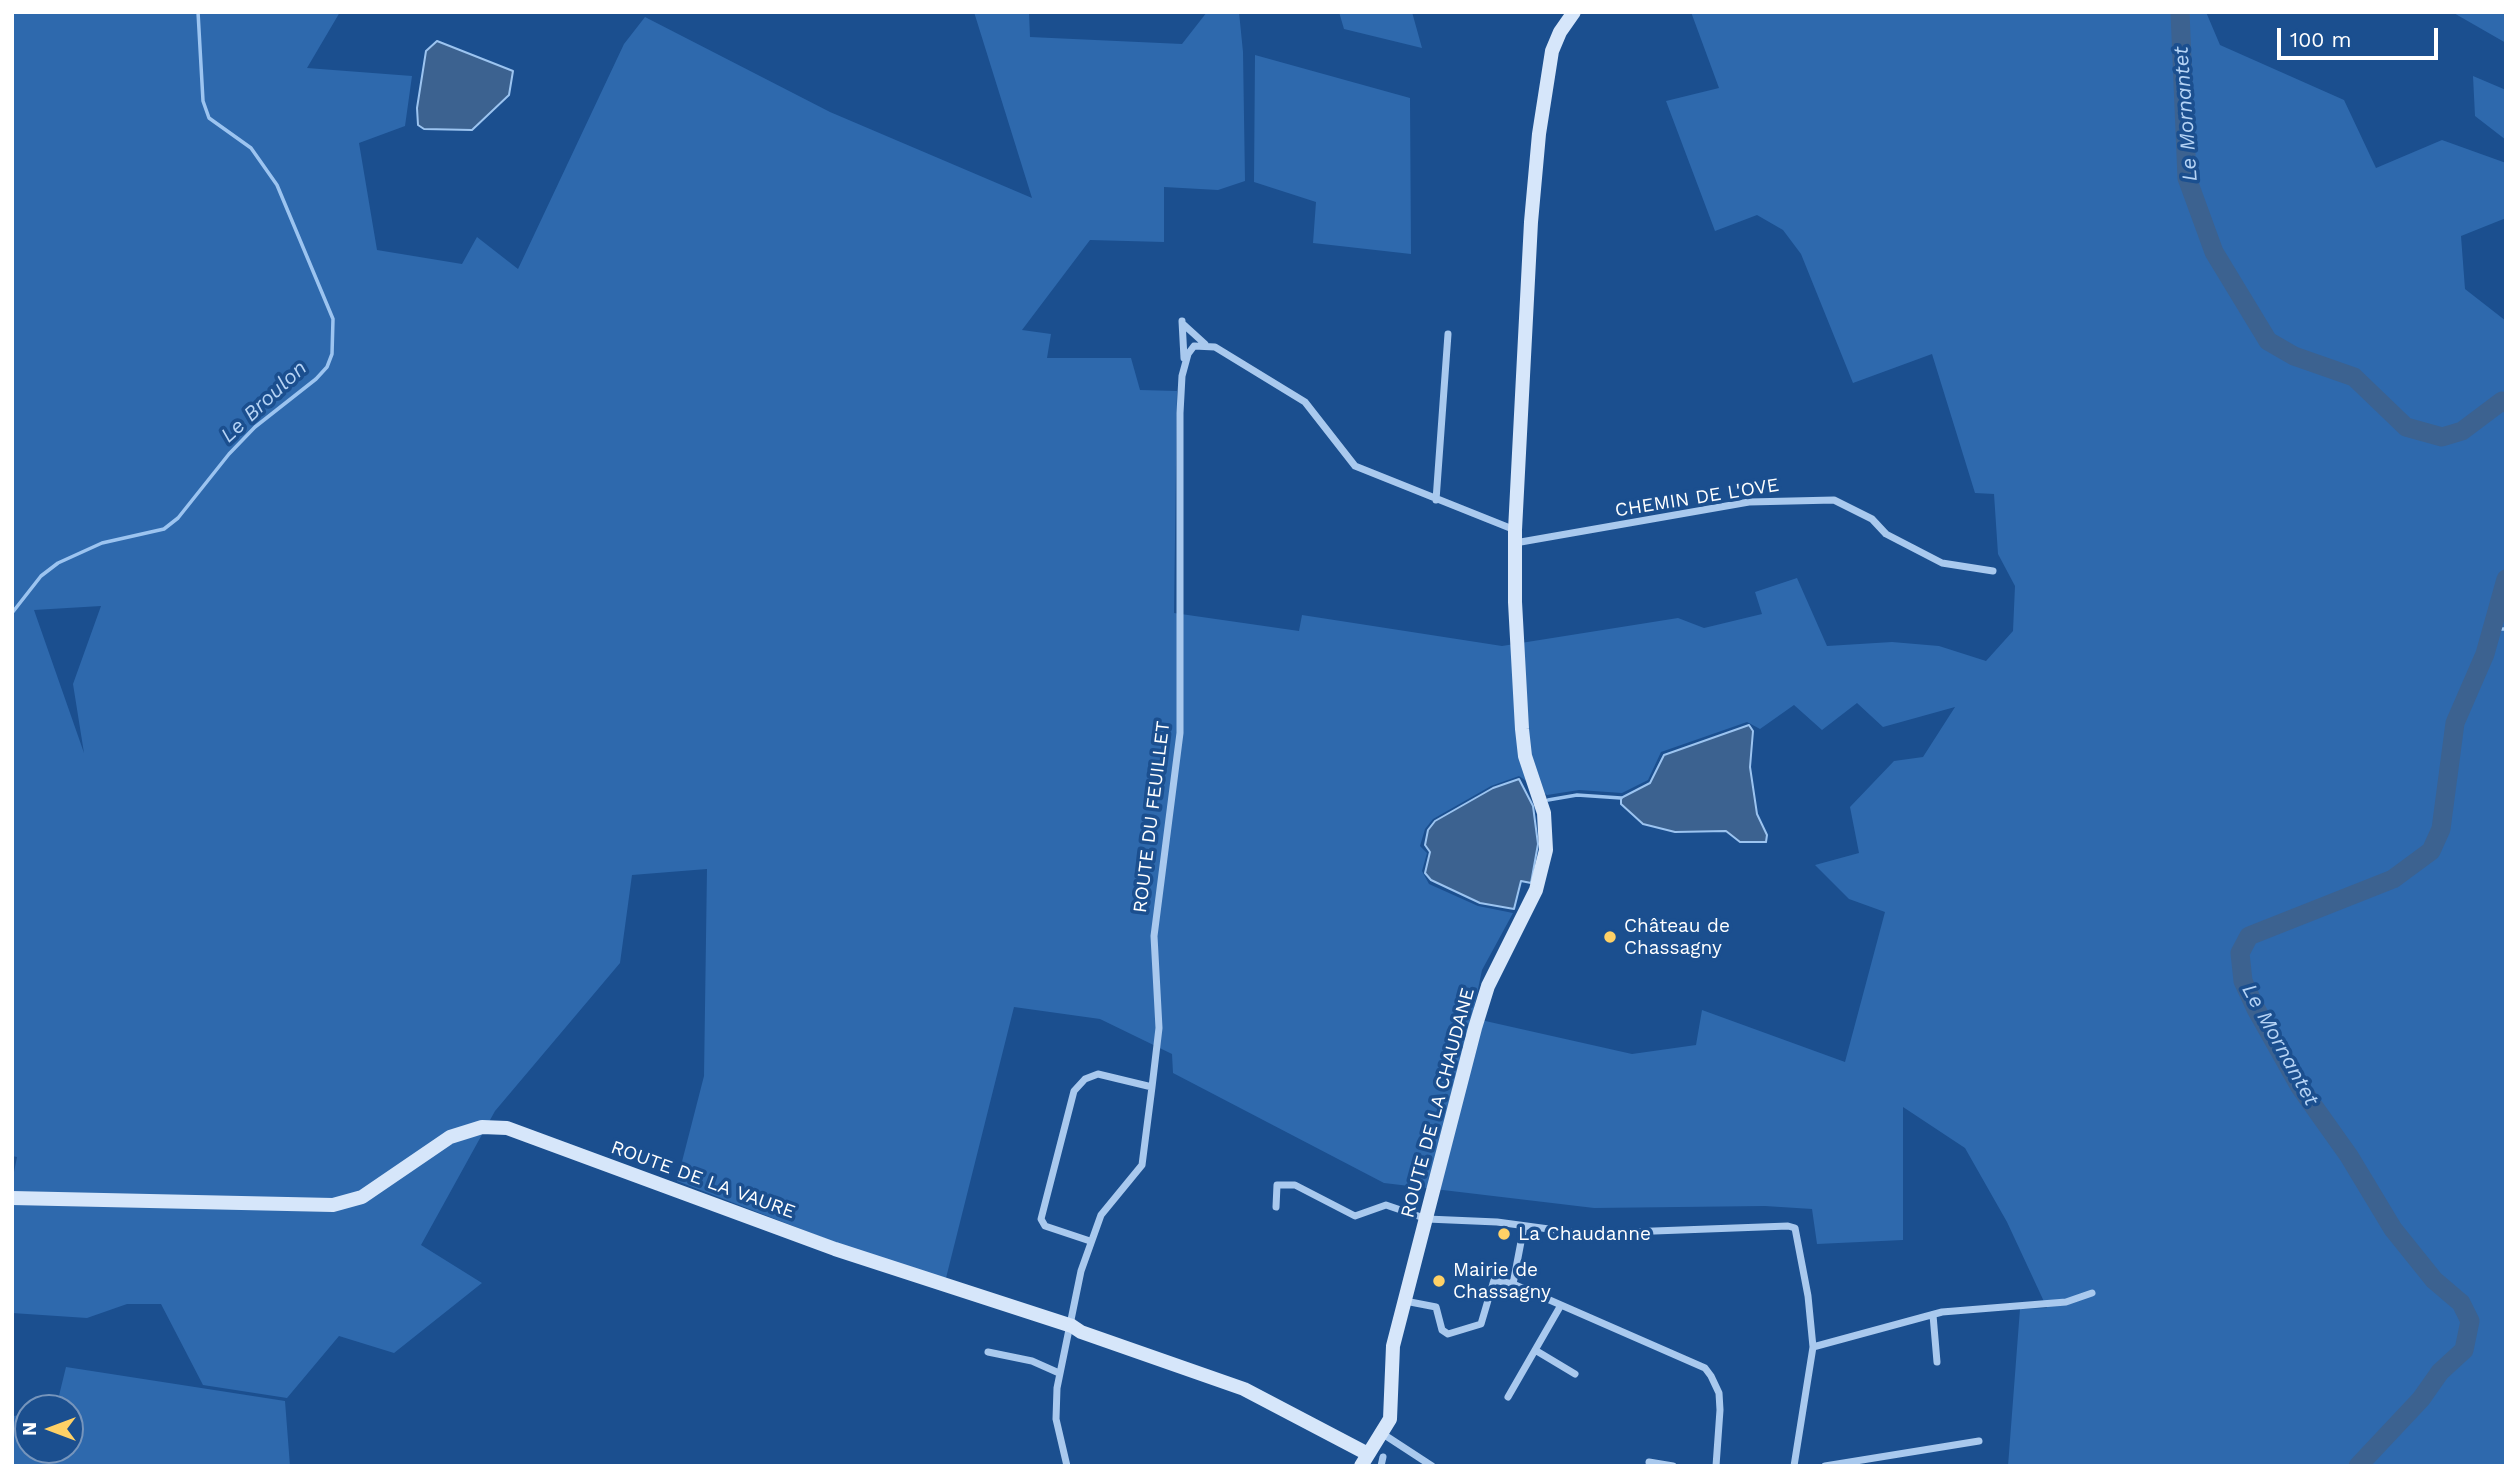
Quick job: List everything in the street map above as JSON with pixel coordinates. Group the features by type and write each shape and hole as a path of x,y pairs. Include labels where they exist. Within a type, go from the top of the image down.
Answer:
{"street":[{"name":"ROUTE DE LA CHAUDANE","path":"1364,1459 1383,1434 1390,1419 1392,1352 1488,986 1533,899 1546,850 1544,813 1525,756 1522,729 1515,536 1531,222 1539,134 1552,51 1560,32 1574,12"},
{"name":"ROUTE DU FEUILLET","path":"1067,1466 1056,1419 1059,1373 1072,1326 1081,1271 1101,1215 1142,1165 1152,1087 1158,1028 1154,936 1180,733 1180,414 1184,363 1182,321 1187,330 1205,344"},
{"path":"1436,500 1448,334"},
{"path":"1184,363 1194,346 1205,344 1216,347 1305,401 1317,414 1346,459 1355,466 1515,536"},
{"name":"CHEMIN DE L'OVE","path":"1515,536 1749,502 1834,500 1871,519 1886,534 1942,563 1993,571"},
{"path":"1090,1241 1045,1226 1041,1219 1074,1091 1085,1079 1098,1074 1152,1087"},
{"name":"ROUTE DE LA VAURE","path":"12,1198 332,1205 362,1196 450,1137 496,1126 533,1137 872,1262 1072,1326 1081,1332 1125,1345 1263,1397 1364,1459"},
{"path":"1276,1207 1278,1185 1295,1185 1355,1216 1386,1205 1427,1219 1601,1233 1788,1226 1796,1228 1808,1296 1813,1347 1794,1466"},
{"path":"1513,1284 1524,1226"},
{"path":"1405,1301 1436,1307 1442,1330 1448,1334 1481,1324 1493,1280 1513,1284 1705,1368 1719,1393 1716,1466"},
{"path":"1813,1347 1933,1315 1994,1306 2058,1303 2092,1293"},
{"path":"1508,1397 1561,1304"},
{"path":"1933,1315 1937,1362"},
{"path":"1535,1350 1575,1374"},
{"path":"988,1352 1032,1361 1059,1373"},
{"path":"1383,1434 1433,1466"},
{"path":"1825,1466 1979,1441"},
{"path":"1649,1462 1672,1466"}],"shaded area":[{"path":"12,12 340,12 307,68 412,76 405,126 359,143 377,250 462,264 477,237 518,269 624,44 645,17 830,112 1032,198 974,12 1029,12 1030,37 1182,44 1207,12 1239,12 1243,52 1245,181 1218,190 1164,187 1164,242 1090,240 1022,330 1051,334 1047,358 1131,358 1140,390 1177,391 1174,613 1299,631 1302,615 1502,646 1678,618 1704,628 1762,614 1755,592 1797,578 1827,646 1892,642 1939,646 1986,661 2013,631 2015,586 1998,554 1994,494 1975,493 1932,354 1853,383 1801,254 1783,230 1757,215 1715,231 1666,101 1719,88 1691,12 2206,12 2220,45 2344,100 2376,168 2442,140 2506,163 2506,218 2461,236 2465,289 2506,321 2506,1466 2008,1466 2020,1309 2047,1308 2007,1222 1965,1148 1903,1107 1903,1240 1817,1244 1812,1209 1765,1206 1594,1208 1384,1183 1173,1073 1172,1054 1100,1019 1014,1007 946,1278 868,1255 677,1181 704,1076 707,869 632,875 620,963 495,1111 421,1245 482,1283 394,1353 339,1336 287,1398 203,1385 161,1304 127,1304 87,1318 12,1313 12,1182 17,1157 12,1156","holes":["101,606 73,684 84,753 34,610","1857,703 1883,727 1955,707 1923,757 1894,761 1850,807 1859,853 1815,865 1849,899 1885,912 1845,1062 1702,1010 1696,1045 1632,1054 1472,1018 1482,970 1513,913 1478,906 1429,884 1422,871 1427,853 1420,846 1425,829 1433,819 1491,786 1519,776 1547,795 1579,790 1622,793 1648,780 1661,752 1747,722 1760,729 1794,705 1822,730"]},
{"path":"1339,12 1412,12 1422,48 1344,29"},
{"path":"2452,12 2506,12 2506,43"},
{"path":"437,41 513,71 509,95 472,130 424,129 418,125 417,108 426,51"},
{"path":"1255,55 1410,98 1411,254 1313,243 1316,202 1254,182"},
{"path":"2473,76 2506,90 2506,140 2475,116"},
{"path":"1749,725 1753,731 1750,767 1757,814 1767,835 1766,842 1740,842 1726,831 1675,832 1643,824 1621,804 1621,798 1650,783 1664,755"},
{"path":"1519,779 1533,806 1538,844 1531,883 1521,881 1514,909 1480,903 1431,880 1425,873 1430,852 1425,845 1428,830 1435,821 1493,788"},
{"path":"66,1367 285,1401 290,1466 12,1466 14,1416 14,1464 84,1464 84,1394 59,1394"}],"waterway":[{"name":"Le Broulon","path":"12,613 41,576 58,563 102,543 164,529 178,518 229,454 255,427 316,379 327,367 332,354 333,319 277,185 251,148 209,118 203,101 198,12"},
{"name":"Le Mornantet","path":"2180,12 2187,178 2214,252 2268,341 2294,356 2354,377 2406,427 2442,437 2462,431 2502,401 2506,403"},
{"name":"Le Mornantet","path":"2358,1466 2421,1399 2440,1372 2464,1350 2470,1321 2461,1303 2434,1280 2393,1229 2349,1156 2300,1087 2243,981 2240,953 2249,936 2393,879 2431,851 2441,829 2455,723 2485,654 2506,579"},
{"path":"2494,629 2506,629"},
{"path":"1548,800 1577,795 1621,798"}],"place":[{"name":"Château de Chassagny","path":"1610,937"},
{"name":"La Chaudanne","path":"1504,1234"},
{"name":"Mairie de Chassagny","path":"1439,1281"}]}
